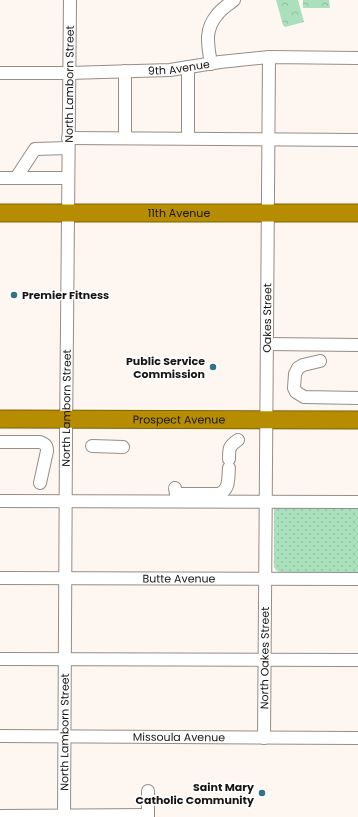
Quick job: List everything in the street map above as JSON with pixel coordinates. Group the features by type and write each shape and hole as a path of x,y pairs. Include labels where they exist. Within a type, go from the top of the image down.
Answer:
{"highway":[{"name":"11th Avenue","path":"0,213 358,213"},
{"name":"Prospect Avenue","path":"0,419 358,420"}],"street":[{"name":"North Lamborn Street","path":"64,816 65,501 70,0"},
{"path":"210,64 207,37 211,22 217,14 234,0"},
{"name":"9th Avenue","path":"0,73 69,73 170,70 220,62 268,57 358,58"},
{"name":"Oakes Street","path":"265,578 268,57"},
{"path":"188,67 188,138"},
{"path":"125,71 126,138"},
{"path":"16,178 35,149 68,143 126,138 358,140"},
{"path":"0,178 68,178"},
{"path":"267,344 358,345"},
{"path":"320,361 303,365 298,368 295,374 294,388 296,392 304,397 358,398"},
{"path":"175,488 176,494 222,493 228,484 229,450 231,444 238,440"},
{"path":"1,442 40,442 47,446 40,483"},
{"path":"92,446 123,447"},
{"path":"0,500 358,502"},
{"name":"Butte Avenue","path":"0,578 358,579"},
{"name":"North Oakes Street","path":"264,738 265,578"},
{"path":"0,659 358,660"},
{"name":"Missoula Avenue","path":"0,736 358,738"},
{"path":"0,816 148,816 148,791"}],"green space":[{"path":"276,0 298,0 304,22 285,27 283,25"},
{"path":"303,0 329,0 330,8 303,8"},
{"path":"274,502 358,502 358,572 282,572 276,570 274,567"}],"place":[{"name":"Premier Fitness","path":"14,295"},
{"name":"Public Service Commission","path":"213,367"},
{"name":"Saint Mary Catholic Community","path":"262,793"}]}
